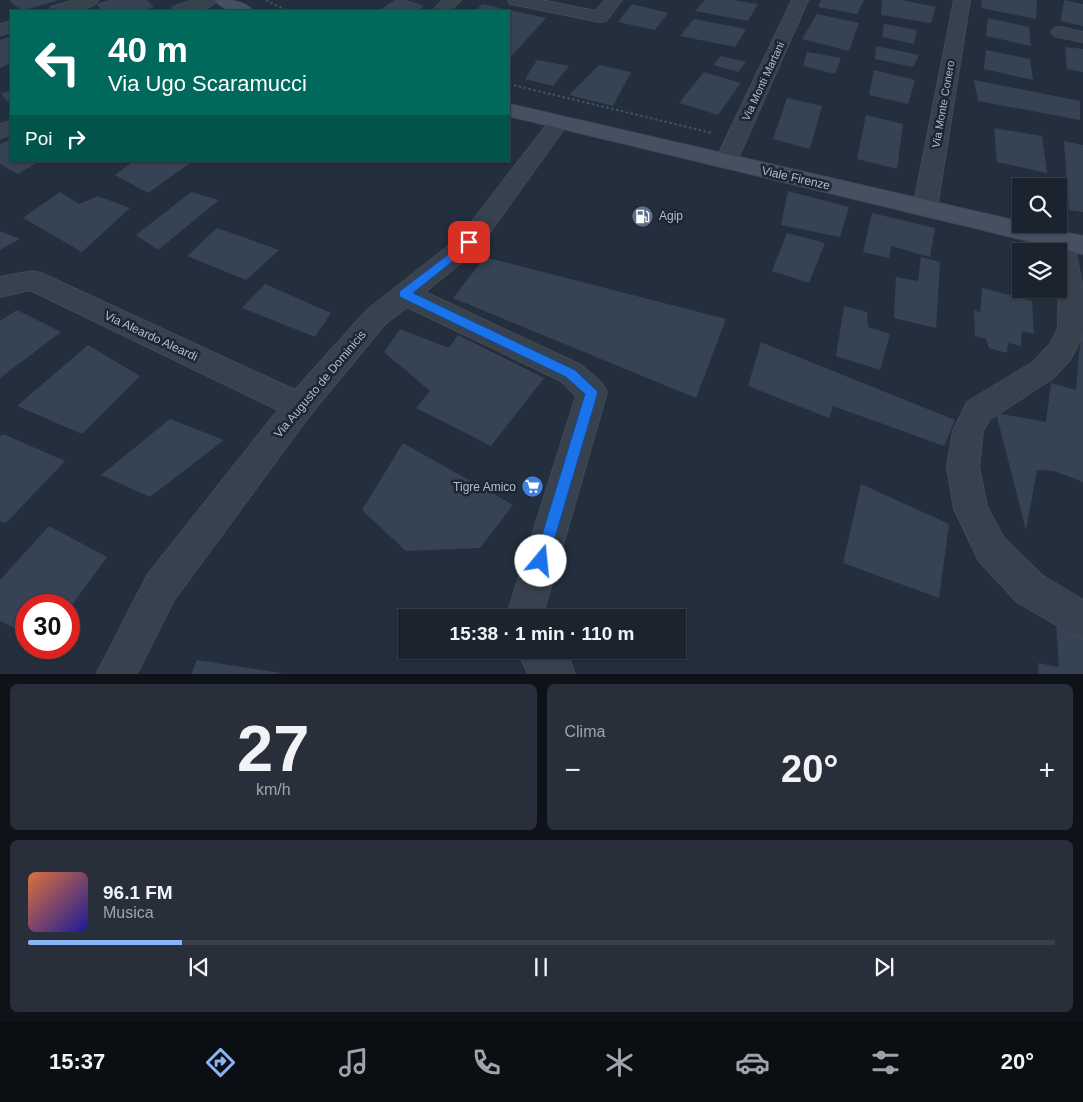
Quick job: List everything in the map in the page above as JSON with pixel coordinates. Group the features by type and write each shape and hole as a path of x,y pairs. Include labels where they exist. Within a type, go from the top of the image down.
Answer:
{"main road":[{"path":"223,0 243,10"},
{"name":"Viale Firenze","path":"510,110 1072,242"}],"street":[{"path":"60,10 91,0"},
{"path":"183,10 209,0"},
{"path":"441,10 453,0"},
{"path":"516,0 600,17 614,0"},
{"name":"Via Monti Martani","path":"726,162 800,0"},
{"name":"Via Monte Conero","path":"925,208 962,0"},
{"path":"1060,32 1083,37"},
{"name":"Via Augusto de Dominicis","path":"115,674 161,587 299,406 376,316 469,242 559,122"},
{"path":"1072,242 1072,329 1060,352 1043,370 978,411 968,431 963,467 971,510 991,549 1030,589 1083,620"},
{"name":"Via Aleardo Aleardi","path":"0,287 32,280 299,406"},
{"path":"404,294 571,373 592,392 527,609"},
{"path":"541,659 547,669 556,674"}],"path":[{"path":"266,0 286,10"}],"building":[{"path":"59,0 25,10 21,10 9,1"},
{"path":"109,0 147,0 154,7 145,10 101,10 96,4"},
{"path":"395,0 407,0 424,6 418,10 380,10"},
{"path":"705,0 733,0 758,4 748,21 695,11"},
{"path":"821,0 864,0 857,14 818,7"},
{"path":"882,0 901,0 936,7 931,23 881,15"},
{"path":"982,0 1037,0 1036,19 981,8"},
{"path":"1064,0 1083,4 1083,26 1061,21"},
{"path":"482,4 509,10 476,10"},
{"path":"632,4 668,13 655,30 618,22"},
{"path":"510,10 546,18 510,58 510,29 512,27 510,26"},
{"path":"817,14 859,23 849,51 802,39"},
{"path":"988,18 1029,27 1031,46 986,36"},
{"path":"694,19 746,29 735,47 680,36"},
{"path":"884,24 917,30 914,44 882,37"},
{"path":"10,36 10,63 0,68 0,40"},
{"path":"876,46 919,55 913,67 875,59"},
{"path":"1065,47 1083,49 1083,72 1067,69"},
{"path":"986,50 1030,59 1033,80 984,69"},
{"path":"807,52 841,58 835,74 803,66"},
{"path":"721,56 746,62 738,72 713,65"},
{"path":"537,60 569,66 553,86 525,79"},
{"path":"599,65 631,72 613,106 569,95"},
{"path":"874,70 915,80 908,104 869,95"},
{"path":"704,72 741,83 718,115 679,103"},
{"path":"974,80 1080,101 1080,120 978,101"},
{"path":"10,90 10,104 1,94"},
{"path":"787,98 822,106 810,149 773,139"},
{"path":"866,115 903,124 897,169 857,159"},
{"path":"994,128 1042,136 1047,173 997,162"},
{"path":"10,139 10,162 38,162 18,174 0,164 0,144"},
{"path":"1064,141 1083,145 1083,212 1069,210"},
{"path":"133,162 192,162 148,193 115,175"},
{"path":"788,191 849,207 840,237 781,225"},
{"path":"60,192 79,204 98,196 130,208 82,252 23,218"},
{"path":"191,192 219,200 158,250 136,235"},
{"path":"872,213 935,228 930,257 891,246 889,258 863,252"},
{"path":"217,228 279,250 246,280 187,256"},
{"path":"0,231 20,239 0,250"},
{"path":"787,233 825,243 809,283 772,271"},
{"path":"485,257 726,319 696,398 453,298"},
{"path":"921,257 940,262 936,328 894,318 896,277 918,281"},
{"path":"265,284 331,313 315,337 242,308"},
{"path":"982,288 1012,296 1012,298 1032,301 1034,334 1022,331 1021,346 1008,343 1007,353 989,348 986,339 975,336 974,309 980,313"},
{"path":"844,306 867,312 868,327 890,334 880,370 836,356"},
{"path":"17,310 61,332 0,378 0,321"},
{"path":"400,329 449,348 458,335 544,378 491,446 416,408 430,391 384,352"},
{"path":"1081,333 1083,334 1083,482 1054,471 1037,470 1026,530 996,413 1046,422 1051,383 1076,390"},
{"path":"761,342 955,420 944,446 833,406 829,418 748,386"},
{"path":"88,345 140,376 82,434 17,406"},
{"path":"170,419 224,440 150,497 101,475"},
{"path":"3,434 65,461 6,523 0,521 0,436"},
{"path":"403,443 513,505 480,548 406,551 362,510"},
{"path":"861,484 949,524 939,598 843,563"},
{"path":"49,526 107,557 80,594 15,594 15,628 0,621 0,580"},
{"path":"1056,622 1083,638 1083,674 1039,674 1038,663 1059,667"},
{"path":"197,660 281,673 281,674 191,674"}],"place":[{"name":"Agip","path":"643,216"},
{"name":"Tigre Amico","path":"532,487"}],"route":[{"path":"469,242 404,294 571,373 592,392 541,561"}]}
